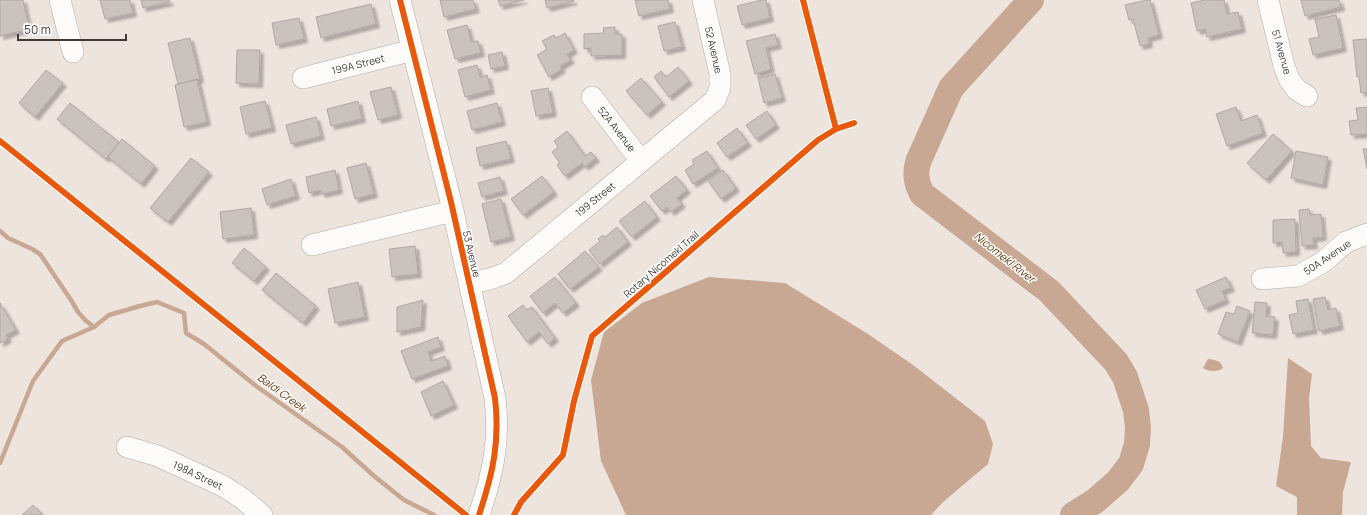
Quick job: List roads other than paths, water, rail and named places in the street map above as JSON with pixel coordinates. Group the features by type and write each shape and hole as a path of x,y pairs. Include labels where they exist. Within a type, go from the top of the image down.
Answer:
{"street":[{"path":"60,0 73,52"},
{"name":"53 Avenue","path":"400,0 492,382 497,437 494,464 479,515"},
{"name":"52 Avenue","path":"703,0 720,74 720,88 715,100"},
{"name":"51 Avenue","path":"1268,0 1284,66 1289,79 1298,90 1307,96"},
{"name":"199A Street","path":"303,78 412,50"},
{"name":"52A Avenue","path":"592,97 641,161"},
{"name":"199 Street","path":"469,284 493,278 506,272 715,100"},
{"path":"312,245 452,211"},
{"name":"50A Avenue","path":"1262,279 1298,276 1323,262 1346,242 1367,234"},
{"name":"198A Street","path":"127,447 158,456 223,486 243,499 262,515"}],"waterway":[{"name":"Nicomekl River","path":"1031,0 951,88 918,162 917,178 918,186 922,194 1049,291 1116,362 1125,377 1136,410 1138,428 1137,444 1131,464 1118,481 1095,501 1073,515"},
{"name":"Baldi Creek","path":"0,231 8,238 40,254 78,312 94,327"},
{"name":"Baldi Creek","path":"0,463 33,381 62,341 94,327 109,315 157,302 184,313 186,333 204,344 256,386 342,447 374,476 404,500 434,515"}]}
